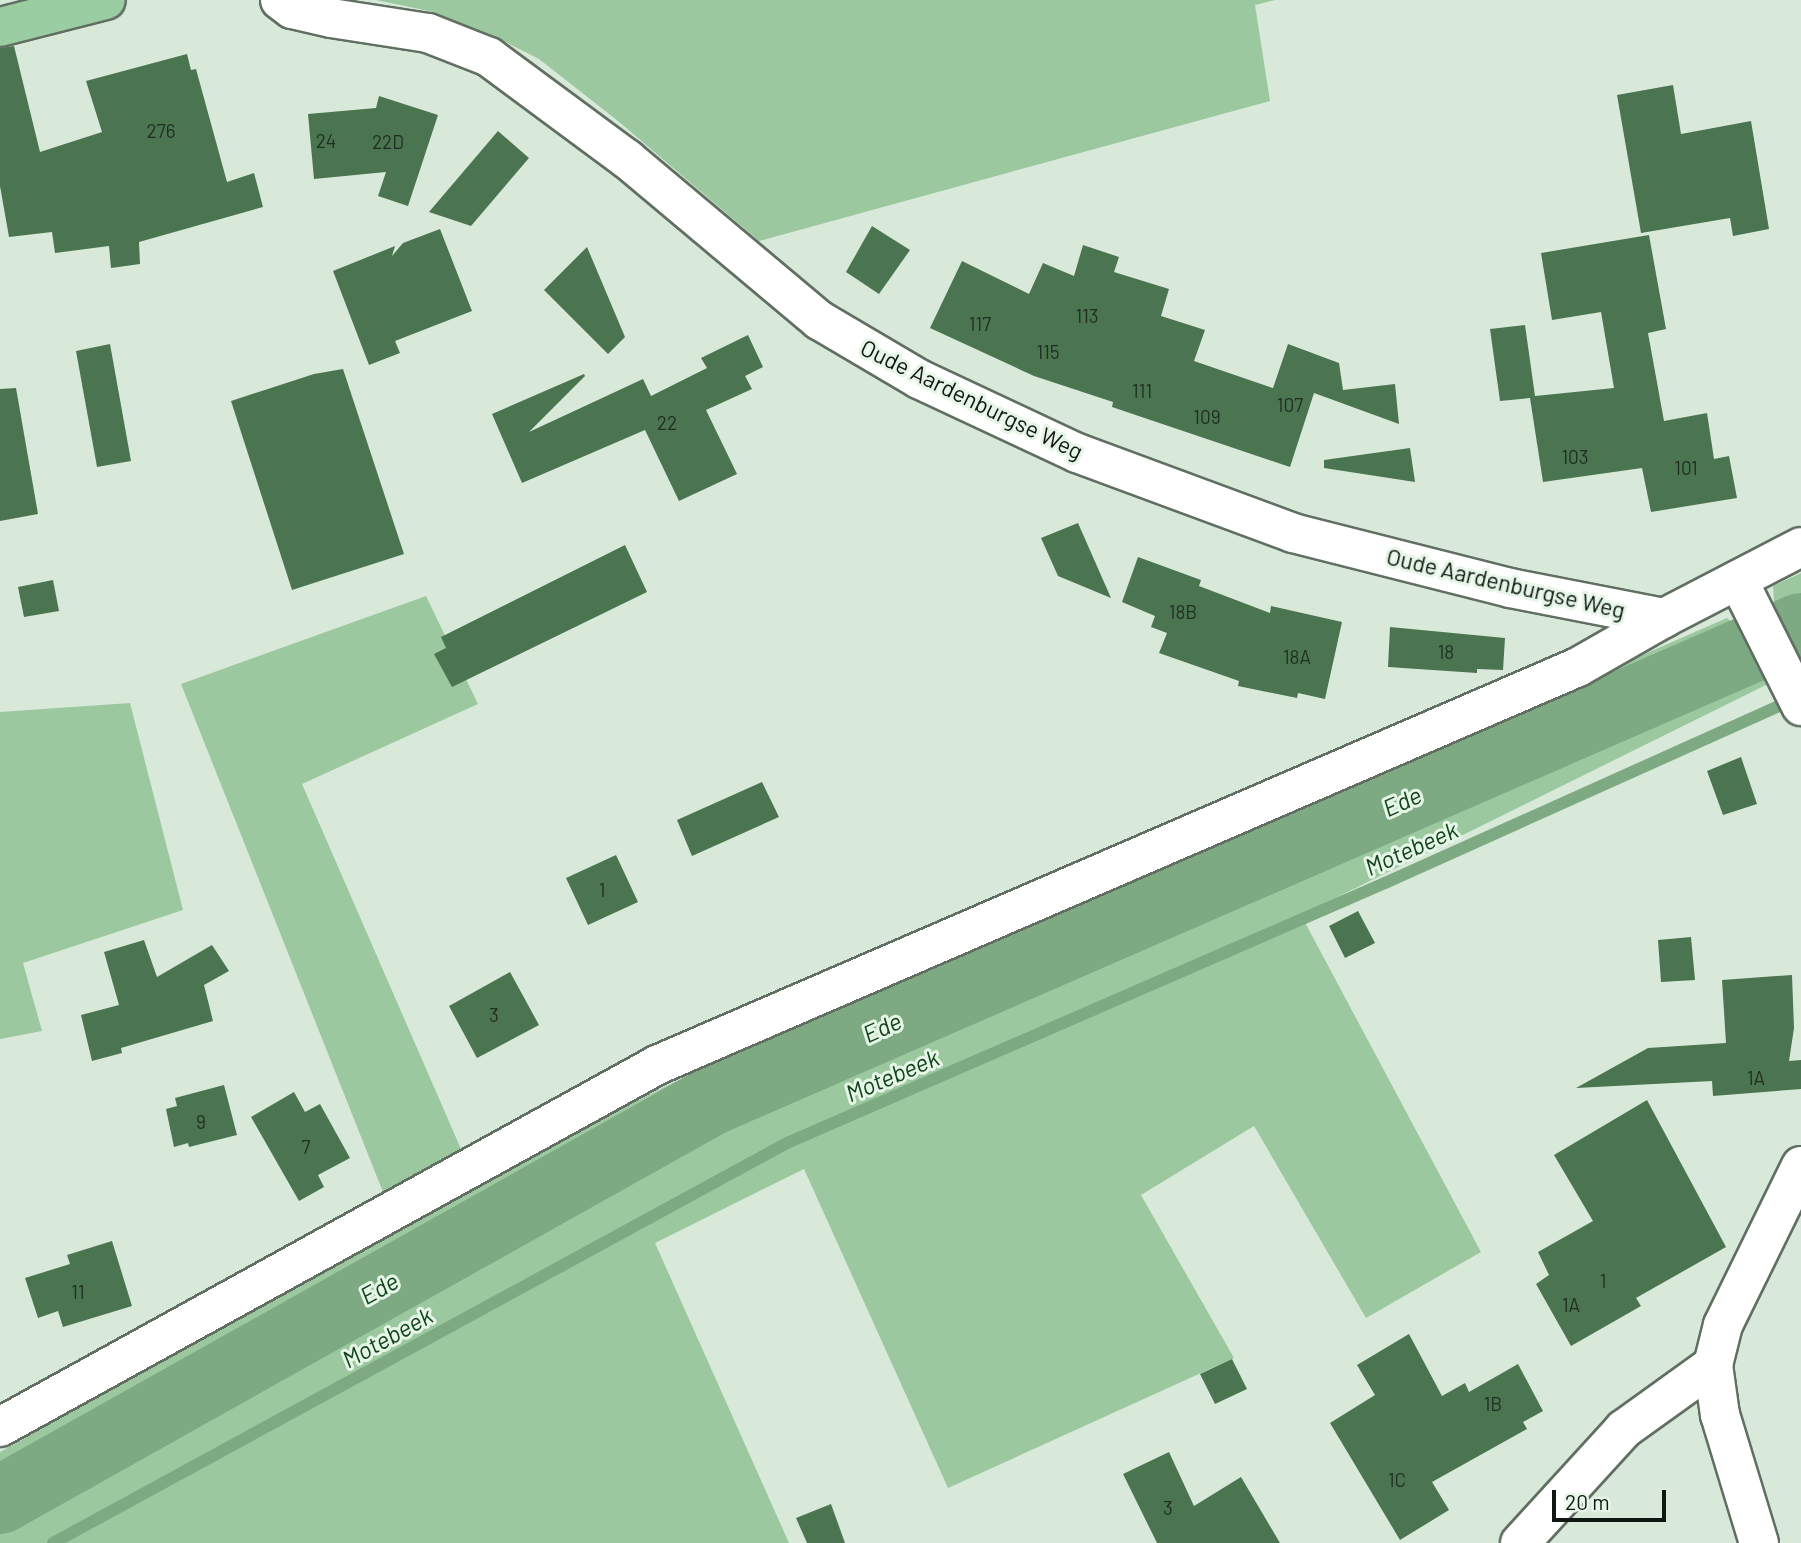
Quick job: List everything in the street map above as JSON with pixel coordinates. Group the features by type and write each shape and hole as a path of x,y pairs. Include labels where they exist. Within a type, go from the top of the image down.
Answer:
{"main road":[{"path":"0,27 106,0"}],"street":[{"name":"Oude Aardenburgse Weg","path":"280,0 292,9 331,18 428,33 489,57 627,159 819,320 919,379 1077,453 1293,533 1510,588 1664,618"},
{"path":"0,1427 657,1065 1578,667 1664,618 1745,595 1801,547"},
{"path":"1745,595 1793,691"},
{"path":"1759,1543 1720,1415 1713,1365 1723,1325 1801,1166"},
{"path":"1520,1543 1624,1429 1713,1365"}],"green space":[{"path":"376,0 1275,0 1255,5 1270,101 759,241 618,121 539,59 494,36 429,11"},
{"path":"1801,573 1801,660 1794,654 1775,618 1773,586"},
{"path":"426,596 478,704 302,784 461,1149 383,1192 181,684"},
{"path":"1727,618 1748,636 1770,683 1301,915 1481,1252 1366,1318 1254,1126 1141,1195 1234,1358 948,1488 804,1169 655,1243 789,1543 0,1543 0,1452 561,1139 736,1051"},
{"path":"130,703 183,910 23,963 42,1031 0,1039 0,712"}],"building":[{"path":"14,46 40,152 102,132 86,81 187,54 191,70 196,69 227,182 254,173 263,207 139,242 140,264 111,268 109,246 55,253 52,232 9,237 0,186 0,48"},
{"path":"1673,85 1681,134 1751,121 1769,229 1733,236 1730,218 1641,233 1617,95"},
{"path":"379,96 438,115 408,206 378,196 386,172 314,179 308,114 376,108"},
{"path":"498,131 529,158 471,226 429,212"},
{"path":"872,226 910,250 879,294 846,272"},
{"path":"440,229 472,311 395,341 400,353 369,365 333,271 395,246 392,256 403,243"},
{"path":"1649,235 1666,329 1648,333 1664,421 1707,413 1714,459 1729,456 1737,498 1651,512 1642,468 1543,482 1530,398 1500,401 1490,329 1525,325 1535,396 1614,388 1601,312 1552,320 1541,253"},
{"path":"1083,245 1119,257 1114,272 1169,289 1161,316 1205,330 1194,361 1273,388 1288,344 1339,363 1343,390 1395,384 1399,424 1314,393 1290,467 1112,407 1113,402 1034,376 930,328 962,261 1029,294 1043,263 1074,276"},
{"path":"587,247 625,337 608,354 544,290"},
{"path":"748,335 763,367 745,376 752,389 706,410 737,474 679,501 645,430 522,483 492,414 584,374 585,376 529,432 643,379 651,396 707,368 701,358"},
{"path":"110,344 131,461 97,467 76,351"},
{"path":"343,369 404,554 292,590 231,401 314,374"},
{"path":"16,388 38,514 0,521 0,389"},
{"path":"1410,448 1415,482 1324,468 1324,460"},
{"path":"1078,523 1111,598 1058,576 1041,538"},
{"path":"625,545 647,592 452,687 434,654 446,648 441,637"},
{"path":"1138,557 1201,580 1199,586 1270,613 1271,606 1342,622 1325,699 1298,693 1297,698 1238,686 1239,681 1159,653 1167,633 1151,627 1155,616 1122,602"},
{"path":"53,580 59,611 24,617 18,587"},
{"path":"1390,627 1505,638 1503,670 1477,669 1477,673 1388,667"},
{"path":"1741,757 1757,804 1723,815 1707,771"},
{"path":"762,782 779,817 692,856 677,820"},
{"path":"616,855 638,902 588,925 566,878"},
{"path":"1358,911 1375,943 1345,958 1329,926"},
{"path":"1691,937 1695,980 1661,982 1658,940"},
{"path":"144,940 157,977 212,945 229,971 204,985 213,1021 121,1048 122,1053 92,1061 81,1015 119,1005 104,952"},
{"path":"510,972 539,1025 477,1058 449,1006"},
{"path":"1792,975 1794,1028 1789,1061 1801,1060 1801,1089 1713,1096 1712,1081 1576,1088 1648,1048 1726,1043 1722,980"},
{"path":"224,1085 237,1135 189,1147 188,1143 174,1147 166,1109 177,1106 175,1098"},
{"path":"294,1092 305,1112 320,1104 350,1158 318,1175 324,1187 299,1201 251,1117"},
{"path":"1647,1100 1726,1247 1636,1298 1641,1306 1571,1346 1536,1284 1549,1275 1538,1252 1593,1221 1554,1155"},
{"path":"112,1241 132,1306 63,1327 58,1311 38,1318 25,1278 70,1264 67,1255"},
{"path":"1409,1334 1442,1396 1465,1383 1469,1392 1518,1364 1543,1411 1523,1422 1527,1429 1432,1482 1449,1510 1400,1540 1330,1423 1375,1395 1357,1365"},
{"path":"1232,1359 1247,1389 1215,1404 1200,1374"},
{"path":"1169,1452 1194,1506 1241,1477 1280,1543 1157,1543 1123,1474"},
{"path":"831,1504 845,1543 807,1543 796,1518"}],"waterway":[{"name":"Ede","path":"0,1500 710,1102 1801,627"},
{"name":"Motebeek","path":"53,1543 787,1143 1385,883 1777,707"}]}
